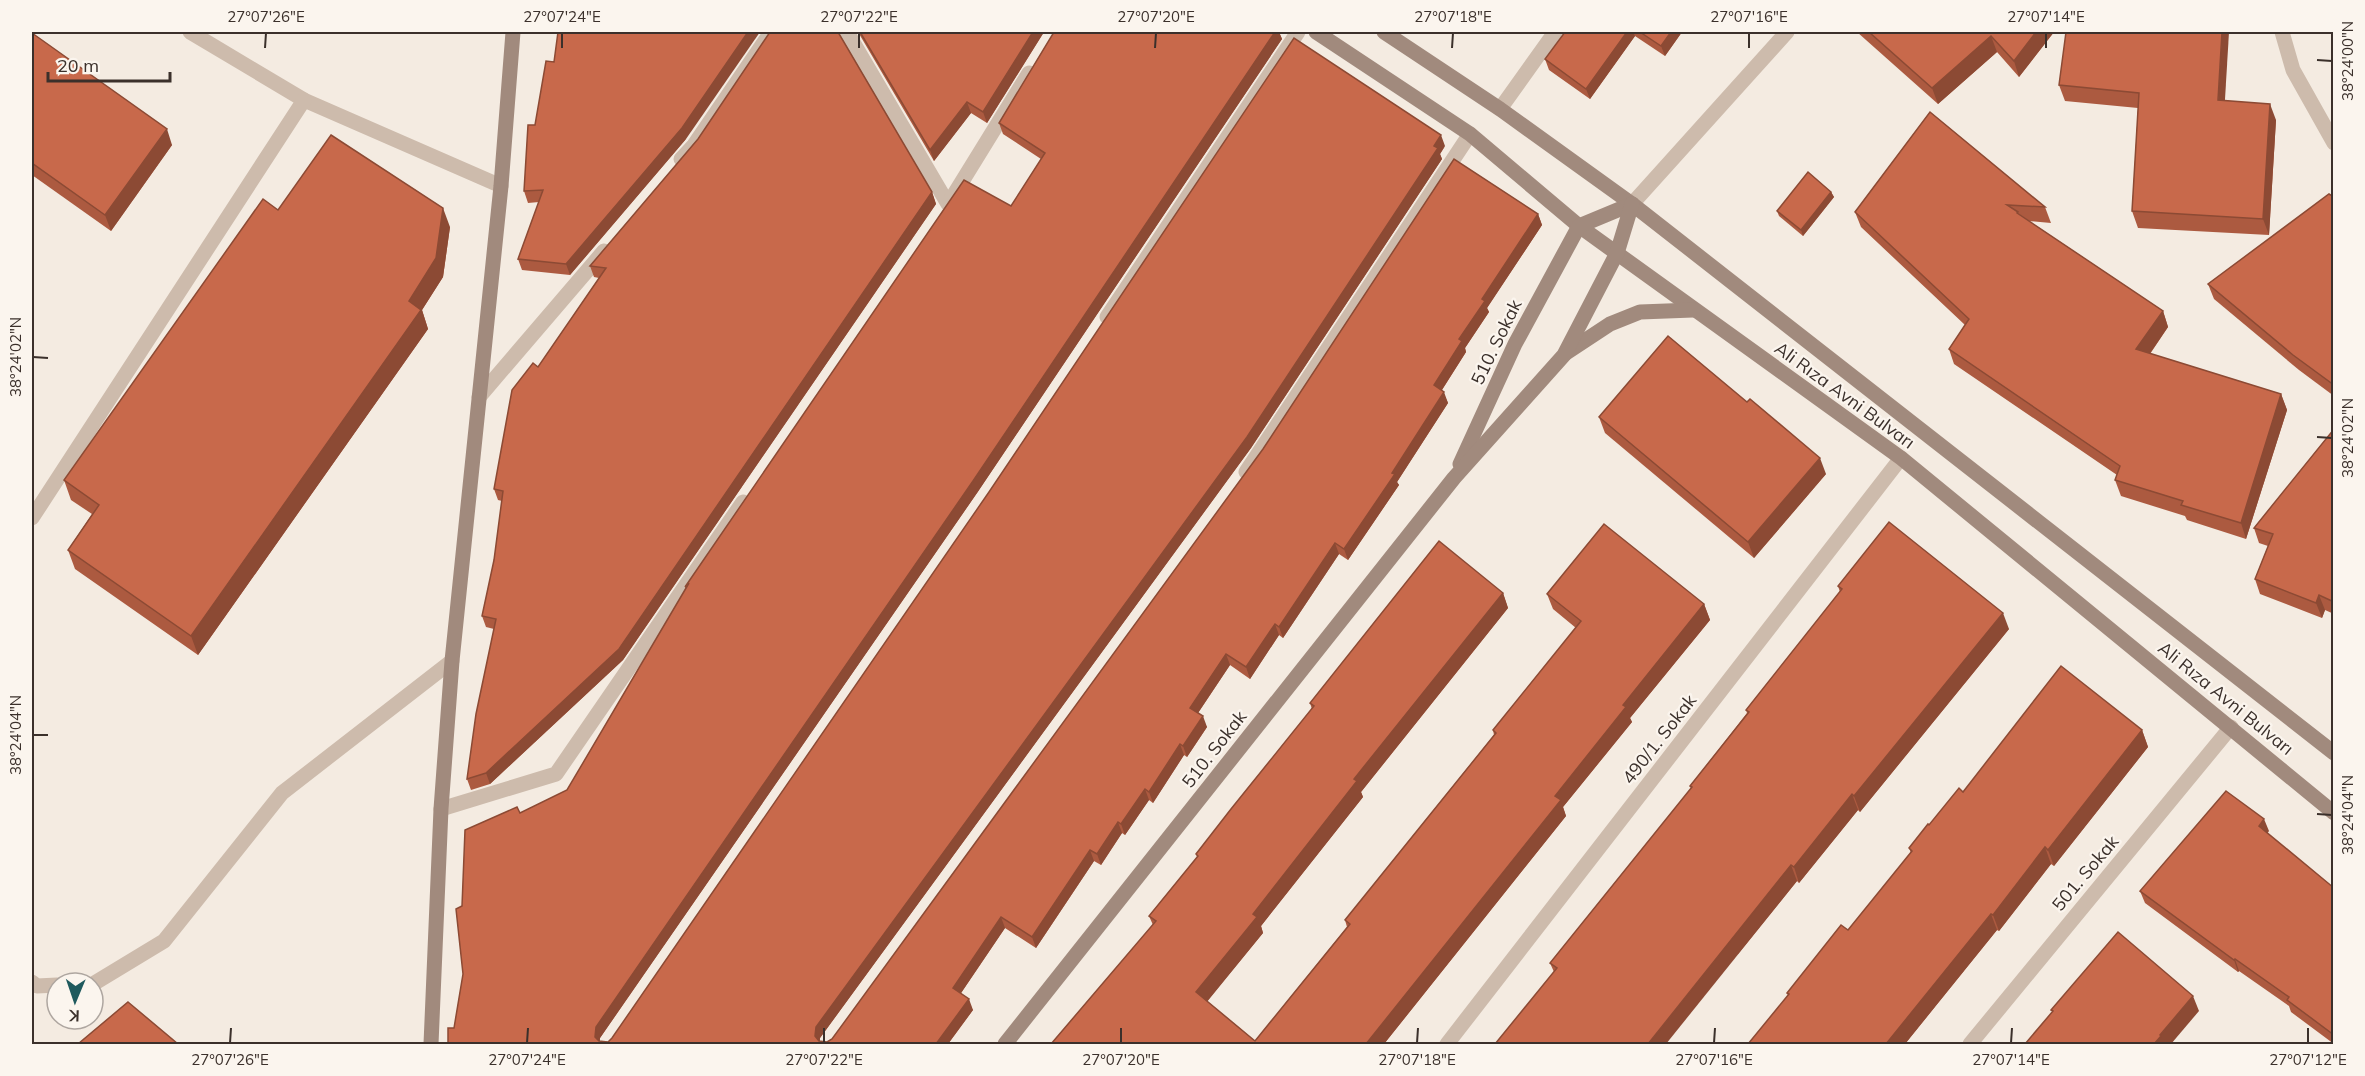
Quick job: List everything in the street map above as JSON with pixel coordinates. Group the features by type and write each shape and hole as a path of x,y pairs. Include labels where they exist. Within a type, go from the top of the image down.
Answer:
{"main road":[{"path":"431,1044 441,809 452,661 501,186 513,32"},
{"name":"Ali Rıza Avni Bulvarı","path":"1316,32 1470,134 1579,226 1901,458 2334,813"},
{"name":"Ali Rıza Avni Bulvarı","path":"1384,32 1500,109 1632,204 2334,753"},
{"path":"1579,226 1632,204"},
{"name":"510. Sokak","path":"1005,1044 1454,478 1564,355 1617,253 1632,204"},
{"name":"510. Sokak","path":"1454,478 1515,344 1579,226"},
{"path":"1564,355 1610,324 1640,312 1693,310"}],"street":[{"path":"190,32 304,100 501,186"},
{"path":"671,172 694,144 771,32"},
{"path":"847,32 945,209 1036,62"},
{"path":"1099,329 1298,32"},
{"path":"1500,109 1555,32"},
{"path":"1632,204 1787,32"},
{"path":"2282,32 2293,70 2334,143"},
{"path":"32,518 304,100"},
{"path":"1238,483 1470,134"},
{"path":"479,397 617,235"},
{"name":"490/1. Sokak","path":"1447,1044 1901,458"},
{"path":"441,809 556,774 752,489"},
{"path":"105,977 164,941 282,793 452,661"},
{"name":"501. Sokak","path":"1970,1044 2231,727"}],"building":[{"path":"558,32 748,32 682,128 566,264 518,259 543,190 524,191 528,125 535,125 546,61 554,62"},
{"path":"770,32 838,32 932,192 619,649 486,773 467,779 476,714 496,619 482,616 494,560 503,491 494,489 512,390 533,363 538,367 606,268 590,266 698,139"},
{"path":"860,32 1033,32 983,112 967,102 930,150"},
{"path":"1054,32 1275,32 973,481 596,1027 595,1037 599,1041 608,1042 612,1038 989,492 1294,38 1441,135 1434,146 1438,148 1247,437 816,1027 815,1036 819,1041 827,1042 832,1039 1263,449 1454,159 1538,214 1482,299 1485,301 1459,339 1462,341 1434,385 1444,392 1392,473 1395,474 1344,549 1335,543 1279,627 1275,624 1246,667 1226,654 1190,708 1203,716 1183,746 1180,744 1149,792 1145,789 1121,824 1118,822 1097,854 1090,850 1032,937 1001,917 953,988 969,999 936,1044 448,1044 448,1028 454,1028 463,974 456,909 462,906 465,830 517,807 520,813 567,790 689,583 685,587 964,180 1011,206 1045,153 999,123"},
{"path":"1565,32 1627,32 1586,89 1545,59"},
{"path":"1640,32 1671,32 1661,46"},
{"path":"1869,32 2036,32 2014,61 1991,36 1932,88"},
{"path":"2066,32 2222,32 2218,100 2270,104 2263,219 2132,211 2139,93 2059,85"},
{"path":"32,33 167,129 105,215 32,163"},
{"path":"1930,112 2045,207 2007,205 2163,311 2136,349 2281,394 2241,523 2181,505 2183,501 2115,480 2120,466 1949,349 1969,319 1855,212"},
{"path":"331,135 443,208 436,258 409,301 421,310 191,636 68,550 99,505 64,480 263,199 278,210"},
{"path":"1808,172 1831,192 1801,230 1777,211"},
{"path":"2329,194 2334,197 2334,385 2293,355 2208,284"},
{"path":"1668,336 1747,402 1750,399 1820,458 1748,542 1599,417"},
{"path":"2334,429 2334,602 2319,595 2316,603 2255,579 2273,534 2254,528"},
{"path":"1889,522 2003,613 1854,796 1852,794 1794,867 1791,865 1648,1044 1495,1044 1557,968 1550,963 1692,787 1690,786 1749,712 1746,710 1842,589 1838,586"},
{"path":"1604,524 1704,604 1623,705 1626,707 1555,796 1561,800 1366,1044 1051,1044 1156,921 1149,916 1314,706 1310,703 1439,541 1503,593 1354,779 1357,781 1253,914 1257,917 1196,992 1255,1041 1350,924 1345,920 1496,733 1493,730 1581,621 1547,594"},
{"path":"2061,666 2142,730 2048,850 2045,847 1993,915 1991,914 1886,1044 1748,1044 1841,925 1848,930 1912,851 1909,848 1928,824 1959,788 1963,792"},
{"path":"2226,791 2264,819 2259,826 2334,888 2334,1035 2287,1000 2289,997 2140,891"},
{"path":"2118,932 2193,996 2161,1036 2154,1044 2025,1044 2053,1011 2051,1010"},
{"path":"128,1002 178,1044 78,1044 93,1031 105,1031 105,1021"}]}
